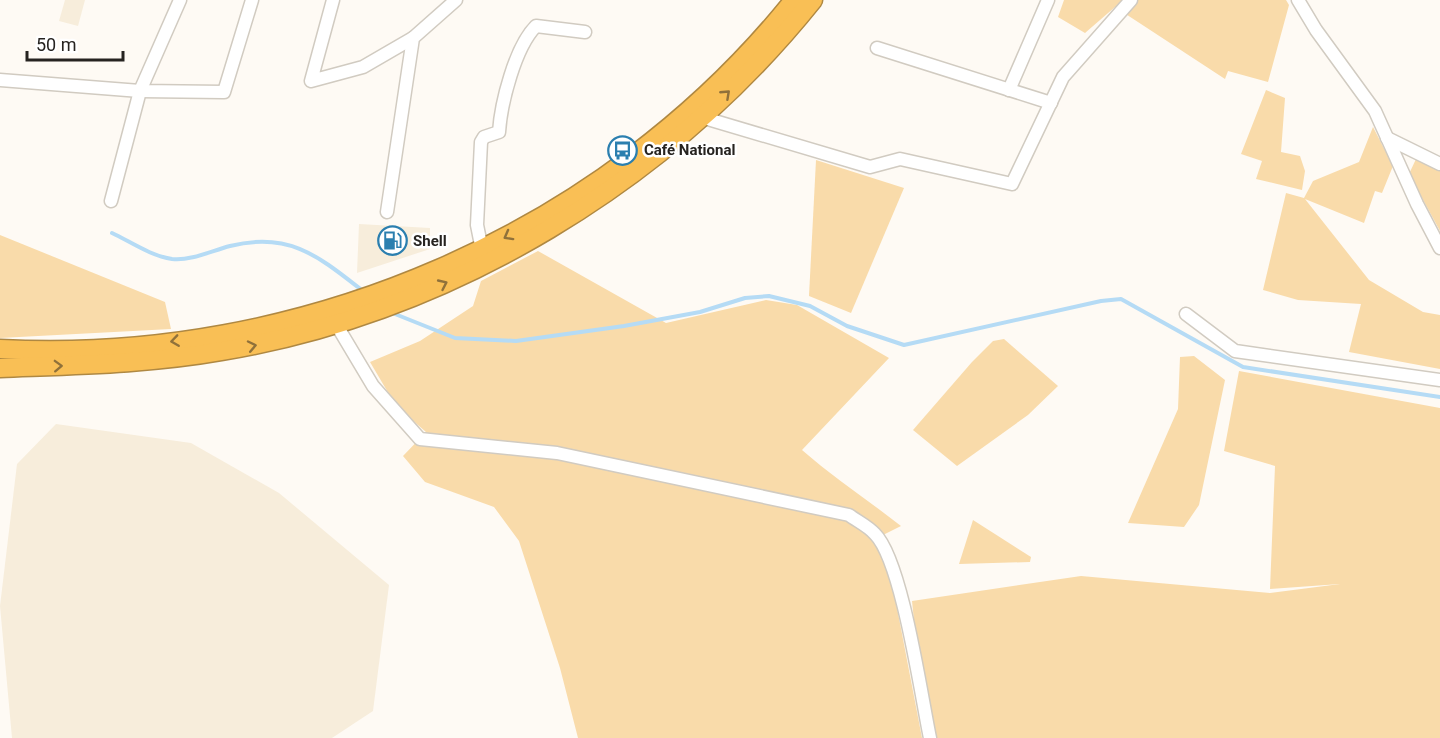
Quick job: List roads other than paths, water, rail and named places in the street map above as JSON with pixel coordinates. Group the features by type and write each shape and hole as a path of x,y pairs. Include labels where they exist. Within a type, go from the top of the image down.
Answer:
{"highway":[{"path":"382,302 482,250 581,192 668,127 747,53 794,0"},
{"path":"0,349 103,348 177,340 258,327 357,309 473,270 554,226 630,174 701,117 754,67 813,0"},
{"path":"0,368 175,358 252,346 336,324 357,309"}],"street":[{"path":"111,201 140,91 180,0"},
{"path":"0,80 140,91 224,92 252,0"},
{"path":"333,0 311,81 363,68 413,38 456,0"},
{"path":"1009,90 1048,0"},
{"path":"701,117 870,167 900,159 1012,184 1063,77 1131,0"},
{"path":"1298,0 1316,30 1375,111 1440,248"},
{"path":"482,250 477,225 481,142 484,137 499,132 504,96 512,70 536,26 585,32"},
{"path":"387,212 413,38"},
{"path":"877,48 1051,103"},
{"path":"1387,138 1440,164"},
{"path":"1186,314 1235,351 1440,380"},
{"path":"336,324 373,386 420,439 557,453 849,515 876,534 889,555 903,606 930,738"}],"waterway":[{"path":"112,233 149,252 172,259 194,257 251,242 286,244 317,257 363,291"},
{"path":"390,312 455,338 516,341 624,326 700,312 745,298 769,296 810,306 847,326 904,345 1101,301 1121,299 1243,367 1440,397"}],"place":[{"name":"Café National","path":"623,150"},
{"name":"Shell","path":"392,241"}]}
